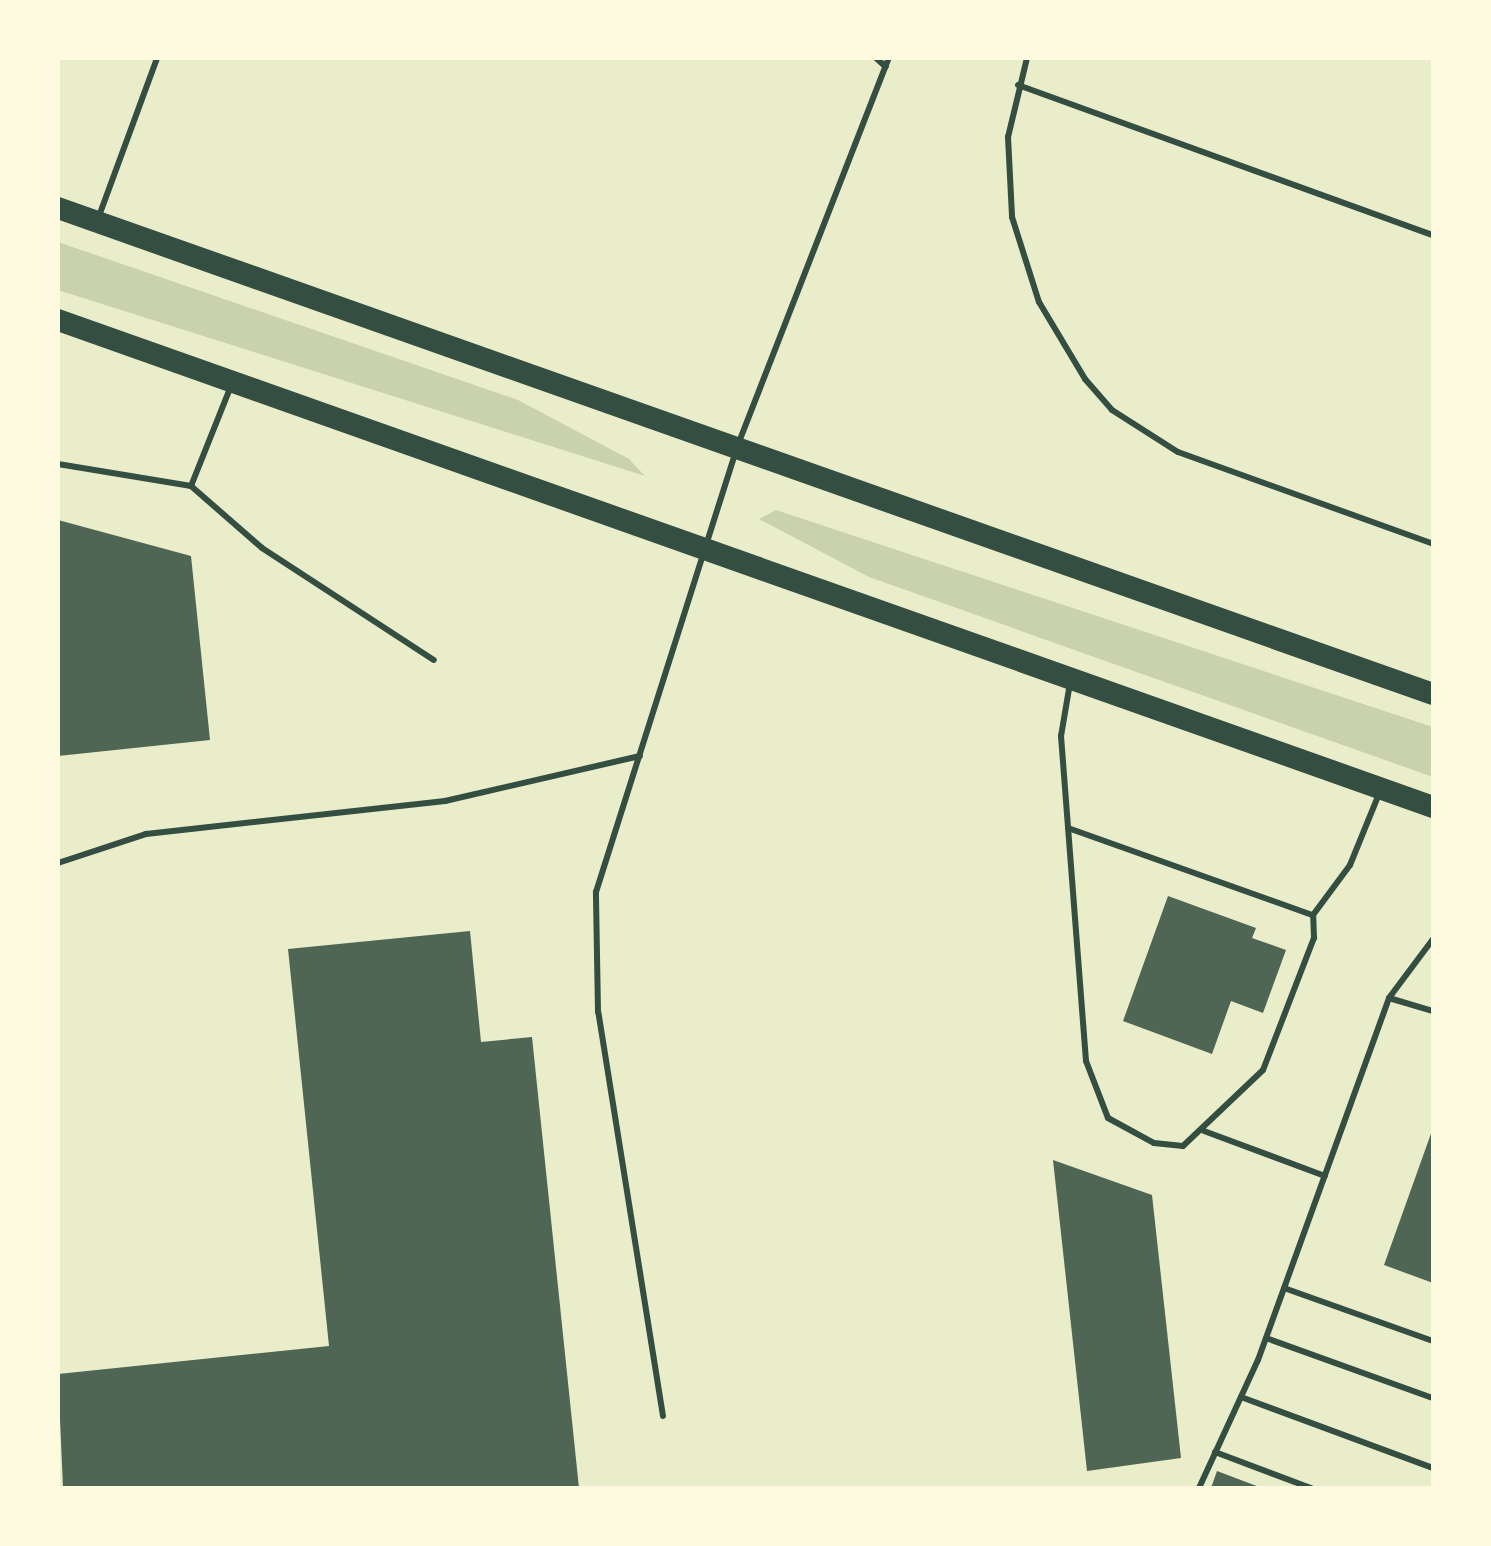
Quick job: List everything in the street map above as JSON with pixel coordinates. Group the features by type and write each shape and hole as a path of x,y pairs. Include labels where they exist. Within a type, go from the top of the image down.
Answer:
{"highway":[{"path":"58,208 1433,694"},
{"path":"58,320 1433,807"}],"lane":[{"path":"97,222 157,58"},
{"path":"876,58 886,67"},
{"path":"663,1416 598,1012 596,892 702,548 737,448 889,58"},
{"path":"1027,58 1018,85 1007,178 1023,260 1056,336 1112,410 1222,472 1433,544"},
{"path":"1018,85 1433,235"},
{"path":"191,486 233,382"},
{"path":"58,464 191,486 262,548 434,660"},
{"path":"1071,680 1061,736 1086,1061 1108,1118 1154,1143 1183,1146 1204,1131 1263,1070 1314,938 1313,915 1350,865 1381,789"},
{"path":"58,863 146,834 445,801 640,756"},
{"path":"1068,828 1313,915"},
{"path":"1199,1488 1266,1338 1389,998 1433,939"},
{"path":"1389,998 1433,1011"},
{"path":"1204,1131 1325,1176"},
{"path":"1284,1288 1433,1341"},
{"path":"1266,1338 1433,1398"},
{"path":"1241,1397 1433,1468"},
{"path":"1215,1452 1311,1488"}],"green space":[{"path":"58,242 518,400 629,459 645,476 58,290"},
{"path":"776,510 1433,727 1433,777 869,577 759,519"}],"building":[{"path":"58,520 191,556 210,740 58,756"},
{"path":"1168,896 1256,928 1252,938 1286,950 1263,1013 1231,1001 1212,1054 1123,1021"},
{"path":"470,931 481,1042 532,1037 579,1488 63,1488 58,1374 329,1346 288,949"},
{"path":"1433,1128 1433,1283 1384,1265"},
{"path":"1053,1160 1152,1195 1181,1458 1087,1471"},
{"path":"1217,1471 1262,1488 1211,1488"}]}
